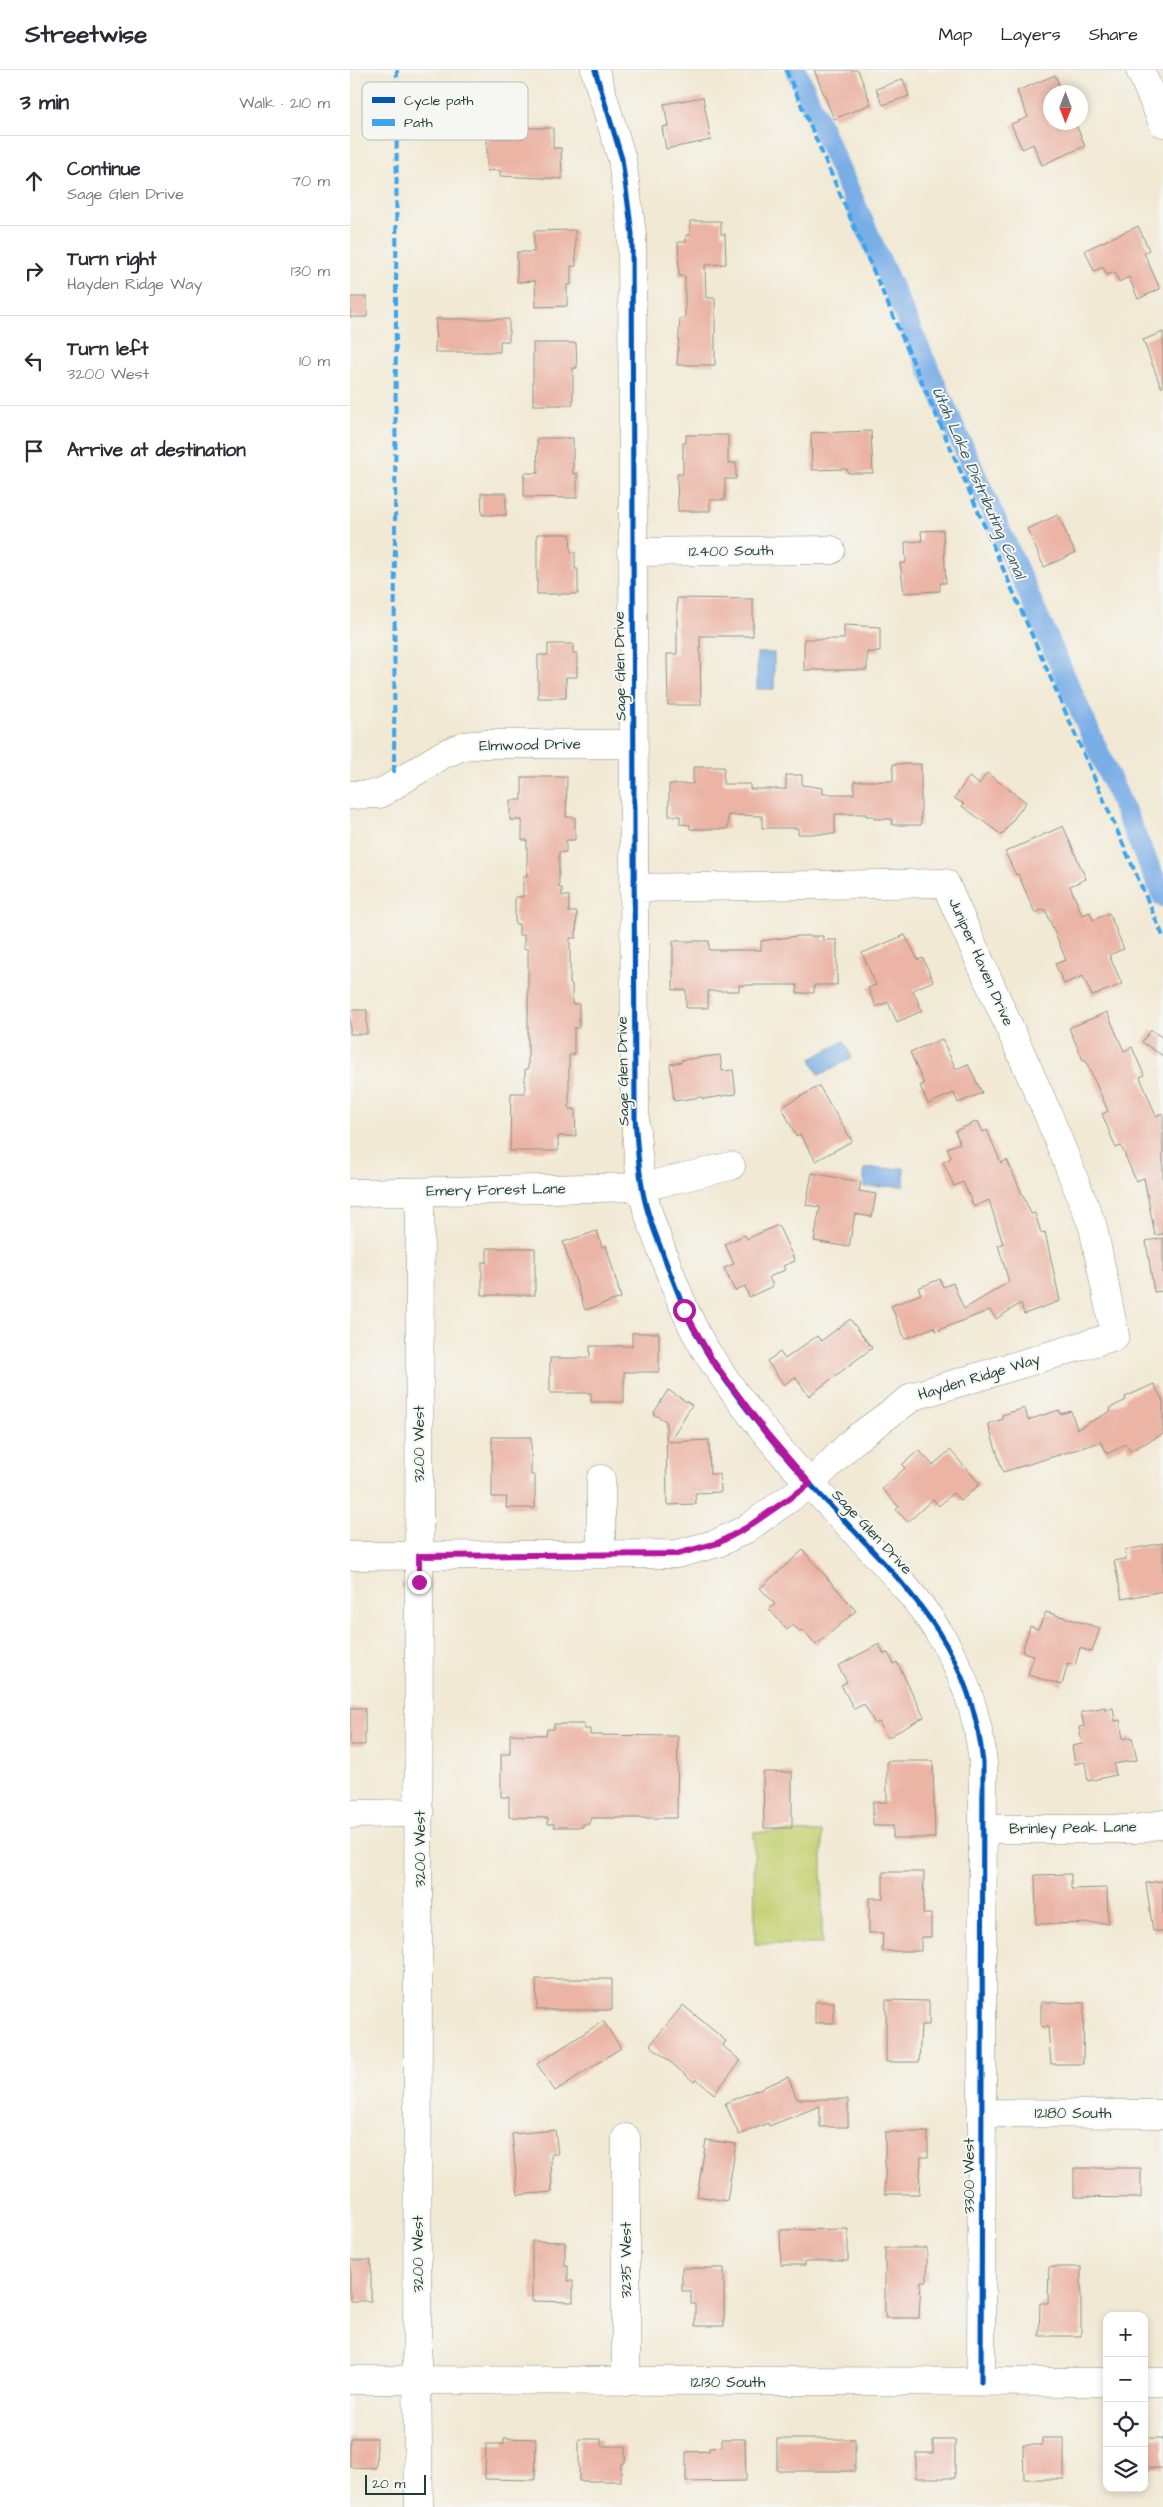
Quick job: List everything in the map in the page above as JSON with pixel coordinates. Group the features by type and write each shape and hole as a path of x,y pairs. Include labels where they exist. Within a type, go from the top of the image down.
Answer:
{"street":[{"name":"Sage Glen Drive","path":"595,70 622,159 632,234 631,552 634,744 635,1118 642,1187 653,1227 684,1310 712,1360 767,1434 810,1484 911,1592 952,1653 970,1695 980,1740 983,1829 982,1970"},
{"path":"1140,70 1161,113"},
{"name":"12400 South","path":"631,552 831,550"},
{"name":"Elmwood Drive","path":"350,795 380,794 442,755 463,746 485,744 634,744"},
{"name":"Juniper Haven Drive","path":"634,888 945,883 1048,1114 1093,1227 1115,1336"},
{"name":"Emery Forest Lane","path":"350,1193 642,1187 730,1166"},
{"name":"3200 West","path":"419,2507 417,2380 420,1813 420,1192"},
{"name":"Hayden Ridge Way","path":"350,1556 677,1554 718,1543 746,1528 810,1484 854,1440 914,1396 1115,1336"},
{"path":"601,1479 601,1554"},
{"path":"350,1814 420,1813"},
{"name":"Brinley Peak Lane","path":"983,1829 1135,1829 1163,1824"},
{"name":"3300 West","path":"981,2382 982,1970"},
{"name":"12180 South","path":"982,2113 1163,2114"},
{"name":"3235 West","path":"626,2138 626,2382"},
{"name":"12130 South","path":"350,2380 1103,2382"},
{"path":"1148,2382 1163,2382"}],"green space":[{"path":"754,1832 822,1832 822,1944 755,1944"}],"water":[{"path":"757,653 774,653 774,689 757,689"},
{"path":"844,1041 852,1058 819,1075 811,1059"},
{"path":"904,1168 904,1186 864,1187 864,1169"}],"building":[{"path":"814,70 858,70 871,104 834,119"},
{"path":"1055,75 1059,85 1043,85 1043,130 1078,130 1085,146 1042,165 1033,144 1022,149 1011,124 1028,117 1017,91"},
{"path":"903,79 909,96 883,105 876,89"},
{"path":"703,97 711,140 666,149 662,127 668,126 664,104"},
{"path":"528,128 553,128 553,148 561,148 562,179 500,176 500,170 487,171 487,140 528,140"},
{"path":"690,221 721,221 721,234 725,234 726,264 705,265 706,298 715,298 715,365 677,365 680,319 685,319 685,276 679,276 678,242 686,242 686,235 690,235"},
{"path":"1138,226 1149,250 1144,253 1160,289 1138,299 1129,277 1119,282 1115,272 1107,275 1103,267 1094,271 1085,250"},
{"path":"575,230 576,266 571,266 571,285 567,285 567,306 536,307 535,281 517,282 517,252 534,252 534,231"},
{"path":"350,297 367,297 367,317 350,317"},
{"path":"436,319 509,319 509,341 500,341 500,352 435,352"},
{"path":"1163,332 1163,387 1161,387 1143,340"},
{"path":"533,343 576,343 577,368 573,368 573,405 533,405"},
{"path":"871,431 873,473 848,473 847,469 812,470 811,433"},
{"path":"686,435 728,435 728,463 736,463 736,479 725,479 725,500 710,500 710,511 678,511 677,474 683,474 683,443 686,443"},
{"path":"537,438 573,438 573,474 577,473 577,498 524,497 524,473 538,473"},
{"path":"481,493 506,493 506,515 482,515"},
{"path":"1058,515 1075,553 1044,567 1027,529"},
{"path":"943,530 946,583 940,583 940,591 904,593 900,563 906,563 905,542 922,541 921,531"},
{"path":"537,534 570,534 571,552 575,552 575,569 578,569 578,594 537,594"},
{"path":"677,598 753,599 753,636 700,636 701,705 668,705 667,654 677,654"},
{"path":"844,625 880,627 880,652 867,652 867,670 804,670 804,639 844,639"},
{"path":"548,644 573,644 573,653 577,653 577,677 566,677 566,698 538,698 538,655 548,655"},
{"path":"893,764 921,764 921,825 892,825 892,819 874,819 874,816 866,816 866,814 835,814 835,834 798,834 798,828 762,828 762,816 728,815 728,829 690,829 690,825 680,824 680,816 669,816 669,784 693,784 693,767 724,767 723,784 750,784 750,789 786,789 786,775 802,775 802,785 823,788 823,794 854,794 854,781 893,781"},
{"path":"987,773 1026,802 1002,835 954,798 969,777 979,784"},
{"path":"522,777 567,777 566,817 575,817 575,840 566,840 566,852 559,852 559,888 562,888 562,896 569,896 569,912 577,912 576,938 570,938 570,984 572,984 572,1004 579,1004 579,1028 574,1028 574,1055 569,1055 569,1109 575,1109 576,1136 558,1136 558,1151 510,1151 511,1093 525,1093 525,1069 528,1069 528,949 524,949 524,935 519,935 519,924 515,924 515,897 523,897 523,876 527,876 527,840 522,840 522,820 510,820 510,800 522,800"},
{"path":"1063,826 1086,879 1070,886 1082,915 1090,912 1093,920 1109,913 1124,949 1109,955 1122,984 1092,996 1083,976 1064,984 1055,964 1066,960 1045,909 1035,913 1018,874 1016,875 1005,852"},
{"path":"905,935 918,960 923,958 933,981 913,990 922,1011 897,1022 888,1002 876,1007 868,988 876,985 862,953"},
{"path":"797,936 823,936 823,940 837,940 837,985 814,985 814,993 797,993 797,985 739,985 739,991 708,991 708,1008 686,1008 686,990 673,990 673,941 709,941 709,950 761,950 761,941"},
{"path":"350,1010 367,1010 367,1034 350,1034"},
{"path":"1107,1012 1124,1051 1132,1047 1144,1075 1140,1077 1156,1116 1163,1113 1163,1234 1155,1235 1144,1178 1136,1181 1121,1146 1116,1148 1102,1114 1108,1111 1069,1028"},
{"path":"1151,1030 1163,1038 1163,1056 1142,1042"},
{"path":"942,1039 956,1069 968,1064 982,1093 958,1103 954,1093 928,1104 920,1086 924,1084 910,1052"},
{"path":"720,1055 722,1071 733,1070 736,1094 674,1101 670,1064 682,1062 681,1060"},
{"path":"819,1086 852,1141 816,1161 800,1134 796,1136 782,1107"},
{"path":"978,1121 983,1132 987,1130 1001,1163 1007,1160 1031,1214 1035,1213 1041,1233 1045,1232 1060,1301 1024,1314 1021,1303 996,1319 990,1310 936,1331 934,1327 905,1339 891,1306 921,1294 918,1288 940,1279 943,1287 953,1283 964,1309 1009,1282 998,1245 1003,1244 989,1200 974,1207 963,1182 954,1186 943,1162 951,1158 947,1148 960,1143 955,1131"},
{"path":"812,1173 861,1182 859,1191 876,1194 872,1217 855,1214 849,1247 814,1241 820,1207 806,1205"},
{"path":"778,1225 795,1261 783,1266 785,1270 769,1277 773,1286 749,1297 745,1286 735,1291 724,1268 734,1264 725,1244 745,1235 747,1239"},
{"path":"597,1231 602,1247 606,1245 621,1298 585,1310 563,1242"},
{"path":"1163,1238 1163,1291 1154,1292 1146,1241"},
{"path":"487,1248 535,1248 535,1295 482,1295 482,1262 487,1262"},
{"path":"850,1319 872,1348 809,1396 795,1377 784,1385 767,1361 780,1352 785,1359 817,1336 821,1341"},
{"path":"632,1333 659,1333 659,1372 624,1372 624,1402 591,1402 591,1393 550,1393 550,1358 590,1358 590,1346 632,1346"},
{"path":"1154,1384 1163,1401 1163,1434 1130,1451 1126,1444 1107,1454 1101,1442 1003,1472 988,1424 1003,1419 1002,1415 1025,1408 1028,1420 1059,1410 1060,1414 1071,1411 1077,1429 1111,1411 1110,1408 1126,1400 1125,1397"},
{"path":"668,1390 692,1405 669,1442 709,1440 710,1474 720,1474 721,1492 695,1493 696,1504 667,1505 666,1421 653,1414"},
{"path":"492,1437 531,1437 531,1475 535,1475 535,1508 506,1508 507,1497 492,1497"},
{"path":"919,1450 933,1465 950,1450 980,1484 961,1501 953,1493 939,1506 933,1499 908,1522 896,1510 899,1507 882,1489 905,1468 902,1465"},
{"path":"1163,1543 1163,1591 1122,1599 1114,1561 1126,1559 1125,1550"},
{"path":"803,1550 856,1611 816,1645 803,1630 800,1632 793,1625 787,1630 769,1609 775,1604 760,1588"},
{"path":"1046,1612 1100,1628 1092,1652 1080,1648 1075,1665 1068,1663 1062,1685 1028,1675 1034,1655 1022,1652 1030,1626 1038,1629"},
{"path":"879,1644 884,1654 888,1653 894,1664 897,1662 924,1717 887,1738 879,1722 875,1724 864,1704 854,1709 841,1685 847,1682 838,1666"},
{"path":"1105,1707 1105,1710 1113,1708 1115,1721 1120,1720 1123,1739 1132,1737 1137,1760 1114,1764 1116,1775 1088,1781 1085,1762 1075,1764 1072,1746 1082,1744 1079,1727 1084,1726 1081,1712"},
{"path":"350,1708 365,1708 365,1745 350,1745"},
{"path":"554,1724 584,1724 584,1729 590,1729 590,1735 678,1736 677,1818 590,1818 590,1824 583,1824 583,1827 554,1827 554,1824 548,1824 548,1818 509,1817 509,1797 501,1797 501,1754 510,1754 510,1734 546,1735 547,1729 554,1729"},
{"path":"887,1761 933,1761 935,1838 893,1838 893,1826 873,1826 873,1802 887,1802"},
{"path":"763,1772 792,1772 792,1828 764,1828"},
{"path":"883,1872 924,1872 923,1914 931,1914 931,1937 921,1937 921,1951 882,1951 883,1933 869,1933 869,1898 883,1898"},
{"path":"1071,1874 1071,1889 1107,1888 1108,1923 1036,1924 1035,1875"},
{"path":"1163,1881 1163,1931 1153,1931 1146,1883"},
{"path":"536,1979 612,1979 612,2010 537,2010"},
{"path":"886,2000 929,2001 929,2025 921,2025 919,2062 886,2062"},
{"path":"815,2002 834,2002 834,2023 815,2023"},
{"path":"1041,2002 1084,2003 1083,2064 1051,2064 1048,2027 1041,2027"},
{"path":"683,2005 726,2041 723,2046 741,2061 714,2094 696,2079 694,2082 650,2045"},
{"path":"603,2021 621,2048 555,2091 537,2064"},
{"path":"788,2077 797,2099 848,2099 848,2127 820,2127 820,2106 769,2126 768,2123 739,2135 725,2103"},
{"path":"555,2130 558,2154 551,2154 552,2192 518,2195 512,2134"},
{"path":"885,2132 928,2132 928,2157 921,2157 919,2194 885,2194"},
{"path":"706,2140 736,2144 727,2201 697,2196"},
{"path":"1074,2168 1141,2168 1141,2198 1074,2197"},
{"path":"848,2229 848,2261 805,2261 805,2265 781,2265 780,2230"},
{"path":"532,2241 565,2242 565,2265 568,2265 568,2281 573,2281 573,2302 532,2301"},
{"path":"885,2248 927,2248 927,2281 921,2281 919,2318 885,2318"},
{"path":"350,2260 371,2260 371,2301 350,2301"},
{"path":"1049,2267 1081,2267 1081,2336 1039,2336 1040,2303 1048,2303"},
{"path":"682,2268 724,2268 724,2326 695,2326 695,2304 691,2304 691,2291 682,2291"},
{"path":"350,2438 377,2438 376,2468 350,2467"},
{"path":"504,2438 536,2439 535,2480 485,2479 486,2444 504,2444"},
{"path":"1042,2438 1064,2438 1064,2479 1024,2479 1023,2445 1042,2445"},
{"path":"1148,2438 1163,2438 1163,2468 1148,2468"},
{"path":"579,2439 601,2439 601,2446 625,2446 625,2463 621,2463 621,2481 579,2481"},
{"path":"722,2439 745,2439 746,2481 686,2482 686,2452 709,2451 709,2448 722,2447"},
{"path":"777,2439 855,2439 855,2471 777,2471"},
{"path":"933,2440 955,2440 955,2478 916,2478 916,2453 933,2453"}],"waterway":[{"name":"Utah Lake Distributing Canal","path":"796,70 1163,897"}],"marked path":[{"path":"397,70 397,82"},
{"path":"786,70 1163,936"},
{"path":"394,773 397,140"}],"cycle path":[{"path":"595,70 622,159 632,234 635,1118 643,1195 679,1295 704,1348 766,1433 811,1485 882,1560 929,1618 949,1649 964,1683 976,1720 983,1763 981,2382"}],"route":[{"path":"419,1582 419,1556 677,1554 718,1543 746,1528 810,1484 767,1434 712,1360 684,1310"}]}
